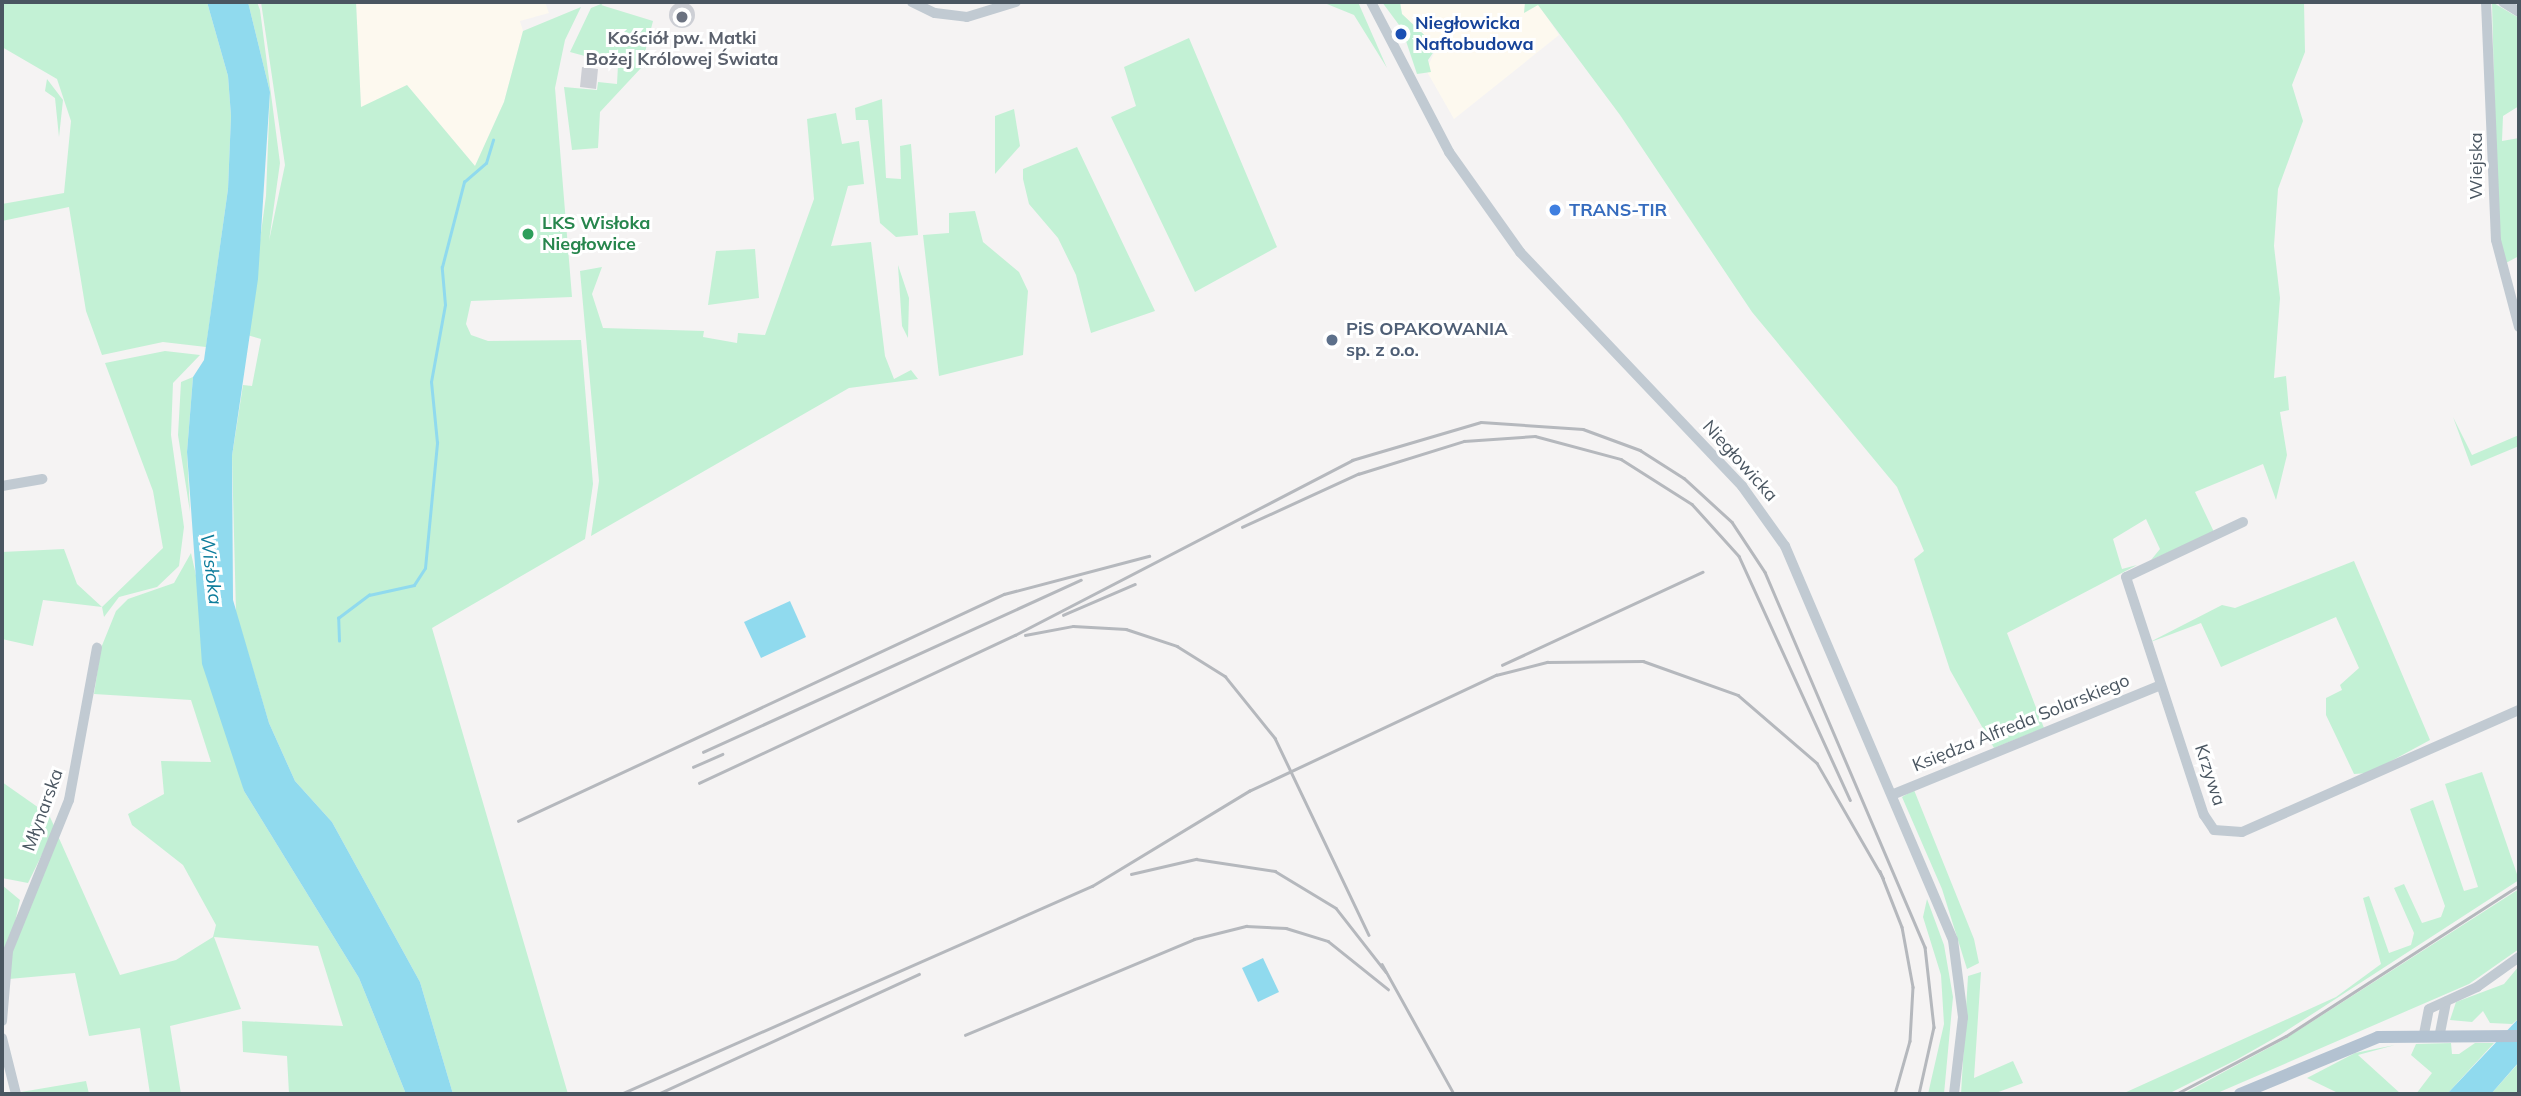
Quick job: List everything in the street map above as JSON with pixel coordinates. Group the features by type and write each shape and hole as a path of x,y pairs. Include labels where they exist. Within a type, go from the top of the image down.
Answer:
{"main road":[{"path":"2240,1094 2371,1038 2471,1032 2519,1035"}],"street":[{"path":"912,2 935,13 967,17 1016,2"},
{"name":"Niegłowicka","path":"1371,2 1449,152 1520,252 1763,511 1800,576 1894,794 1958,958 1964,1017 1954,1094"},
{"name":"Wiejska","path":"2486,2 2496,240 2519,327"},
{"path":"2503,2 2519,12"},
{"path":"2,486 42,479"},
{"name":"Krzywa","path":"2243,522 2126,577 2204,815 2226,835 2519,710"},
{"name":"Młynarska","path":"2,1021 8,951 69,800 97,648"},
{"name":"Księdza Alfreda Solarskiego","path":"1894,794 2161,685"},
{"path":"2424,1034 2427,1012 2519,957"},
{"path":"2440,1033 2446,1002"},
{"path":"2,1038 16,1094"}],"shaded area":[{"path":"356,2 545,2 549,13 520,21 523,31 504,102 475,166 407,85 361,108"},
{"path":"1400,2 1525,2 1525,12 1538,4 1559,35 1454,119 1426,70 1437,47 1402,14"}],"green space":[{"path":"2,2 207,2 228,76 231,116 228,189 206,347 163,342 102,355 86,311 69,207 2,221 2,204 64,193 71,121 57,79 2,47"},
{"path":"248,2 257,2 260,10 280,163 269,241 285,165 261,2 356,2 361,107 407,85 475,166 504,102 523,31 581,7 565,40 555,88 572,297 471,301 466,324 471,335 488,341 581,340 593,484 585,539 432,628 568,1094 453,1094 420,982 332,822 295,781 269,723 236,613 232,456 243,385 252,386 261,339 247,335 266,196 270,92"},
{"path":"606,2 601,5 653,21 641,68 600,112 598,148 572,150 564,87 597,90 598,82 617,84 618,65 570,52 591,8"},
{"path":"1322,2 1358,2 1387,68 1354,15"},
{"path":"1382,2 1400,2 1402,14 1437,47 1428,60 1431,72 1417,74 1402,29"},
{"path":"1525,2 2304,2 2305,52 2292,85 2303,121 2278,189 2274,246 2280,298 2274,378 2286,376 2289,410 2280,412 2287,455 2276,500 2263,464 2195,492 2214,532 2151,560 2160,549 2146,519 2113,539 2122,569 2137,565 2007,633 2044,728 1994,748 1950,670 1914,559 1924,551 1897,487 1752,312 1620,115 1538,5 1524,13"},
{"path":"2492,2 2519,18 2519,106 2503,116 2502,141 2519,138 2519,256 2504,264 2498,243"},
{"path":"1189,38 1277,247 1195,292 1111,117 1136,106 1124,67"},
{"path":"47,79 63,100 59,137 55,98 45,91"},
{"path":"882,99 886,178 901,179 900,146 911,144 918,235 896,237 880,223 868,120 856,120 855,108"},
{"path":"1014,109 1020,146 995,174 995,116"},
{"path":"836,113 842,144 859,141 864,184 848,186 831,246 871,242 885,356 894,379 911,370 918,379 849,388 591,536 599,481 580,271 602,267 592,294 603,328 704,331 703,337 737,343 738,333 765,335 814,199 807,119"},
{"path":"1077,147 1155,311 1091,333 1076,275 1058,238 1029,204 1023,179 1023,169"},
{"path":"975,211 983,242 1019,272 1028,291 1023,355 939,376 923,235 949,233 949,213"},
{"path":"755,249 759,298 708,305 716,251"},
{"path":"898,265 909,298 908,338 902,326"},
{"path":"165,351 200,355 173,383 171,435 184,527 179,566 157,587 119,597 104,617 102,607 163,548 153,491 105,363"},
{"path":"193,377 187,452 190,512 178,435 181,382"},
{"path":"2453,417 2472,455 2519,435 2519,446 2471,466"},
{"path":"64,549 77,584 102,607 43,600 33,646 2,639 2,552"},
{"path":"191,553 244,791 359,978 406,1094 289,1094 287,1056 243,1052 242,1021 343,1026 318,946 214,937 241,1009 170,1026 181,1094 150,1094 140,1028 89,1036 75,973 9,979 12,953 58,836 120,975 176,960 213,937 216,925 183,865 132,825 128,814 164,794 161,761 211,762 191,700 94,694 101,648 116,611 128,599 174,583"},
{"path":"2354,561 2430,740 2369,773 2354,774 2326,715 2326,698 2342,690 2340,685 2359,668 2336,617 2221,667 2201,623 2148,643 2222,605 2235,608"},
{"path":"2482,772 2519,880 2280,1035 2236,1060 2168,1094 2122,1094 2336,997 2381,964 2363,898 2369,896 2389,953 2411,945 2414,933 2394,888 2404,884 2422,923 2441,917 2445,906 2410,809 2433,800 2464,891 2478,887 2445,784"},
{"path":"2,782 49,815 55,828 28,883 2,878"},
{"path":"1914,790 1974,939 1979,963 1967,969 1942,889 1902,797"},
{"path":"2,885 20,900 2,981"},
{"path":"2519,889 2519,949 2469,984 2215,1094 2183,1094 2285,1039"},
{"path":"1927,899 1944,945 1953,997 1944,1094 1928,1094 1944,1024 1941,975 1923,917"},
{"path":"2519,966 2519,1018 2512,1024 2490,1023 2483,1011 2472,1022 2450,1020 2456,1002 2504,984"},
{"path":"1981,972 1974,1078 2013,1061 2023,1083 1993,1094 1961,1094 1968,976"},
{"path":"2451,1043 2452,1054 2459,1054 2475,1043 2494,1043 2447,1094 2416,1094 2432,1073 2411,1055 2416,1044"},
{"path":"2395,1045 2358,1055 2401,1094 2340,1094 2307,1078 2355,1053"},
{"path":"2519,1062 2519,1094 2491,1094 2516,1066"},
{"path":"86,1081 89,1094 21,1094 21,1092"}],"water":[{"name":"Wisłoka","path":"207,2 248,2 270,92 258,279 232,456 233,600 269,723 295,781 332,822 420,982 453,1094 406,1094 359,978 244,791 202,664 187,452 193,377 204,360 228,189 231,116 228,76"},
{"path":"790,601 806,637 761,658 744,622"},
{"path":"1263,958 1279,992 1258,1002 1242,968"},
{"path":"2519,1018 2519,1062 2491,1094 2447,1094"}],"building":[{"name":"Kościół pw. Matki Bożej Królowej Świata","path":"682,2 691,6 695,15 691,24 682,28 673,24 669,15 673,6"},
{"path":"582,67 598,69 596,89 580,87"}],"waterway":[{"path":"339,641 338,618 369,595 414,585 425,568 437,443 431,382 445,305 442,267 464,182 486,163 493,140"}],"railway":[{"path":"699,783 1015,635 1352,460 1481,422 1583,429 1640,450 1684,478 1732,522 1765,572 1925,947 1934,1027 1919,1094"},
{"path":"1242,527 1358,474 1464,441 1535,436 1621,459 1692,504 1739,556 1850,800"},
{"path":"518,821 1004,594 1149,556"},
{"path":"1502,665 1702,572"},
{"path":"703,752 1081,580"},
{"path":"1063,615 1135,584"},
{"path":"1025,635 1073,626 1126,629 1177,646 1225,676 1275,738 1369,935"},
{"path":"621,1094 1092,886 1249,791 1496,675 1547,662 1643,661 1738,695 1817,763 1883,878"},
{"path":"693,767 722,754"},
{"path":"1131,874 1196,859 1275,871 1336,908 1386,972"},
{"path":"1880,871 1902,927 1913,987 1910,1041 1895,1094"},
{"path":"2176,1094 2286,1036 2519,885"},
{"path":"965,1035 1194,939 1246,926 1286,928 1328,941 1388,989"},
{"path":"1382,964 1454,1094"},
{"path":"658,1094 919,974"}],"place":[{"name":"Kościół pw. Matki Bożej Królowej Świata","path":"682,17"},
{"name":"Niegłowicka Naftobudowa","path":"1401,34"},
{"name":"TRANS-TIR","path":"1555,210"},
{"name":"LKS Wisłoka Niegłowice","path":"528,234"},
{"name":"PiS OPAKOWANIA sp. z o.o.","path":"1332,340"}]}
